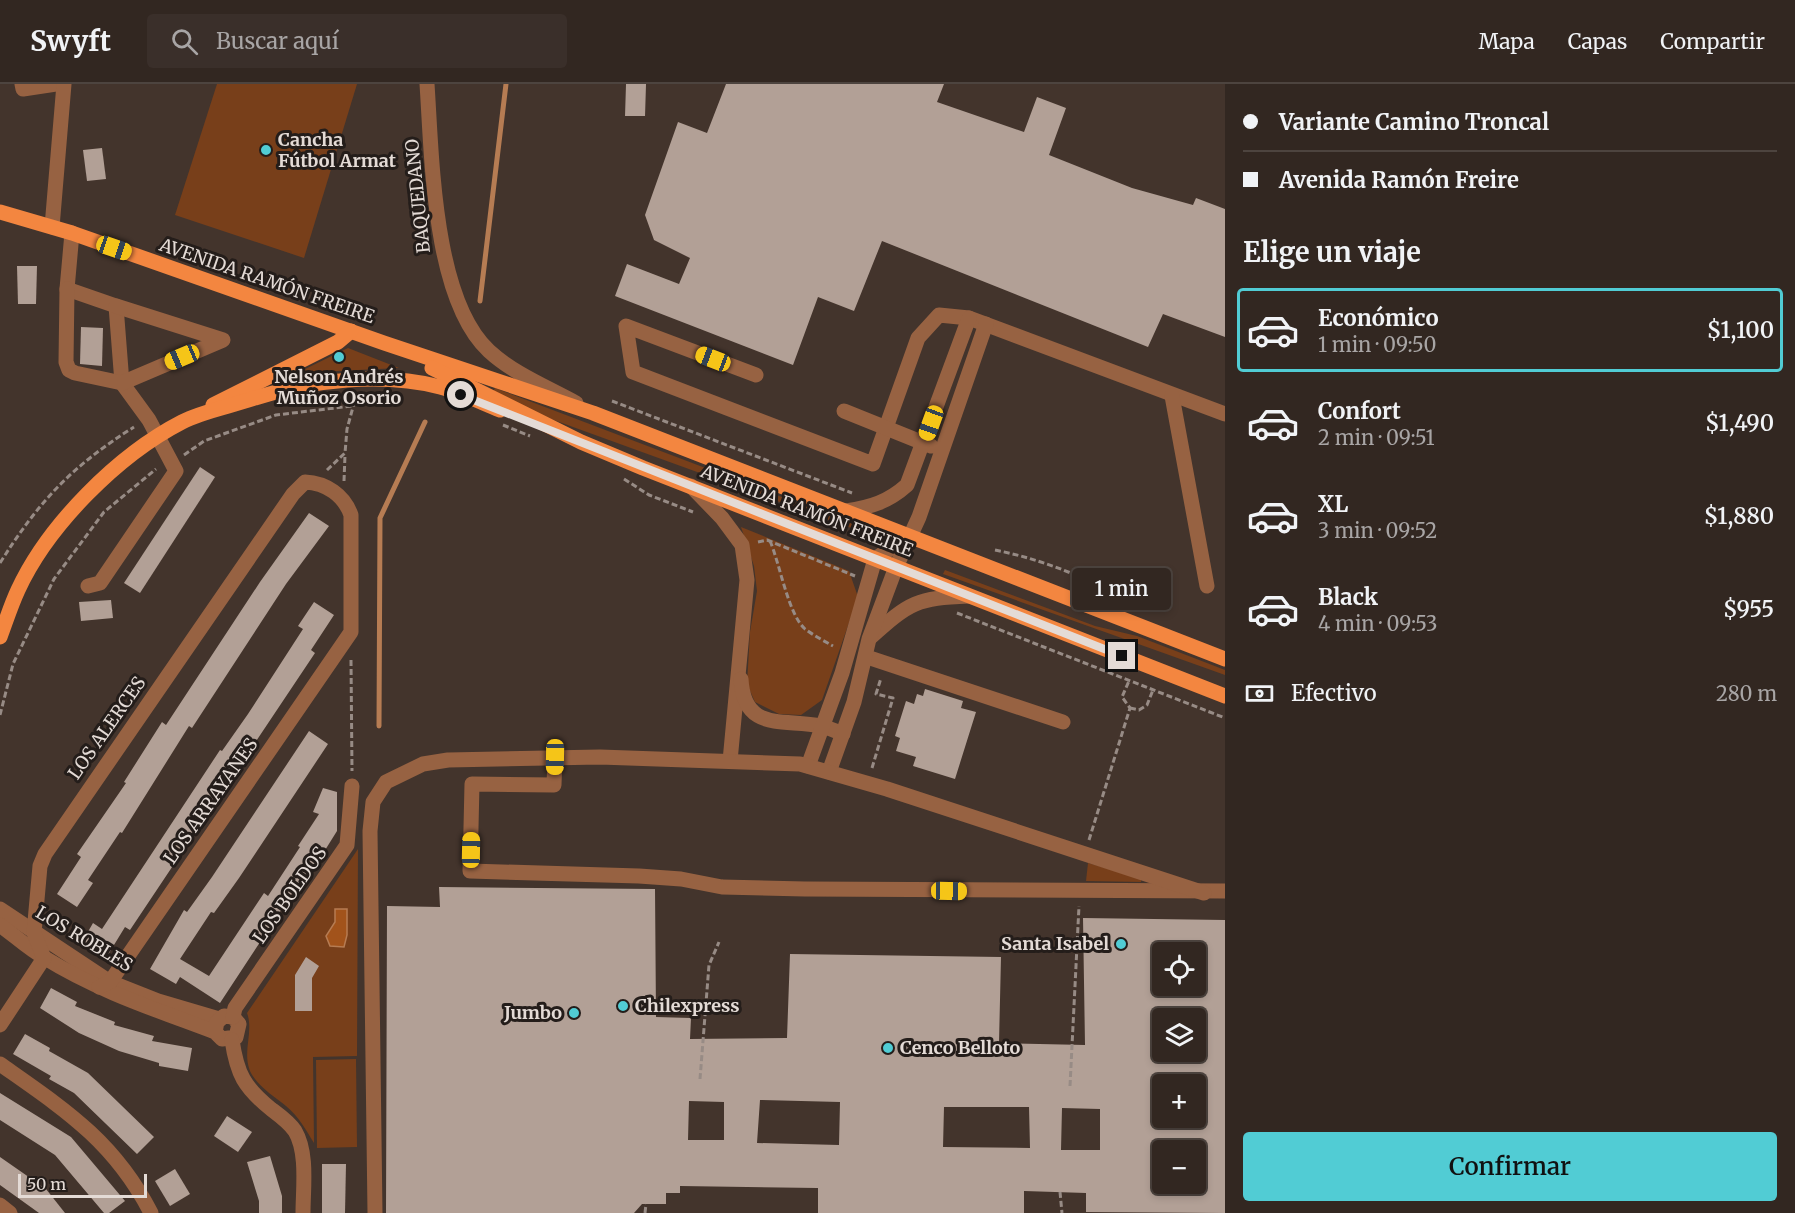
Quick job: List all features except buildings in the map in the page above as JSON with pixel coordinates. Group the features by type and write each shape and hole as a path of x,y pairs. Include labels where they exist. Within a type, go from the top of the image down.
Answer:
{"main road":[{"name":"AVENIDA RAMÓN FREIRE","path":"0,212 72,233 384,343 593,413 1225,659"},
{"path":"0,637 18,589 41,551 76,508 113,471 157,436 257,381 338,342 351,331"},
{"name":"AVENIDA RAMÓN FREIRE","path":"384,343 581,442 1225,696"},
{"path":"184,421 285,389 320,382 361,391 441,387 581,442"}],"street":[{"path":"22,84 22,89 56,84"},
{"path":"52,227 64,84"},
{"name":"BAQUEDANO","path":"427,84 442,252 454,292 471,326 487,350 505,364 593,413"},
{"path":"67,289 223,340 122,383 69,370 66,362 67,289 72,233"},
{"path":"88,586 100,583 176,471 149,420 122,383 116,306"},
{"path":"756,375 626,326 633,372 873,464 918,338 939,315 969,318 1225,414"},
{"path":"846,511 879,504 892,498 907,485 969,318"},
{"path":"829,772 867,657 869,639 986,324"},
{"path":"1172,396 1207,586"},
{"path":"939,403 956,409"},
{"path":"844,411 941,450"},
{"name":"LOS ALERCES","path":"44,958 34,933 40,866 55,837 293,494 305,482 315,482"},
{"path":"315,482 333,490 343,500 351,515 351,632"},
{"path":"691,486 722,518 742,545 747,580 746,611 729,761"},
{"path":"808,766 848,655 875,559 909,536"},
{"path":"869,639 911,604 930,598 970,596"},
{"name":"LOS ARRAYANES","path":"104,984 351,632"},
{"path":"740,649 742,686 746,703 756,716 771,722 822,726 843,734"},
{"path":"867,657 1063,722"},
{"path":"555,757 554,785 472,784 470,872 639,876 681,879 722,887 1204,893 1225,891"},
{"path":"375,1213 370,831 373,802 386,782 423,764 448,760 555,757 729,761 808,766 861,781 1204,893"},
{"name":"LOS BOLDOS","path":"223,1023 347,844 352,786"},
{"name":"LOS ROBLES","path":"0,909 104,984"},
{"name":"LOS ROBLES","path":"0,925 44,958 104,984 151,1010 223,1023 222,1039 232,1040"},
{"path":"0,1025 44,958"},
{"path":"223,1023 240,1028 232,1040 240,1078 262,1101 285,1120 298,1137 301,1149 303,1213"},
{"path":"0,1064 73,1115 97,1136 123,1167 151,1213"},
{"path":"0,1204 10,1213"}],"path":[{"path":"343,500 345,453 352,406 361,391"},
{"path":"0,715 13,664 54,579 104,512 157,469 180,464 187,452 204,441 276,415 352,406"},
{"path":"0,563 24,525 50,493 84,461 133,427 149,420"},
{"path":"501,424 532,437"},
{"path":"315,482 345,453"},
{"path":"617,474 649,495 701,515"},
{"path":"770,541 780,566 793,614 804,628 848,655"},
{"path":"742,545 770,541 868,582"},
{"path":"947,609 1225,718"},
{"path":"351,632 352,786"},
{"path":"861,781 872,768 894,699 876,694 885,663"},
{"path":"1128,681 1122,697 1130,708 1139,711 1147,705 1153,690"},
{"path":"1084,854 1130,708"},
{"path":"1070,1086 1080,892"},
{"path":"700,1079 709,965 719,942"},
{"path":"1060,1192 1062,1213"},
{"path":"645,1213 646,1204"}],"shaded area":[{"name":"Cancha Fútbol Armat","path":"217,84 357,84 304,258 175,215"},
{"path":"348,348 399,368 297,373"},
{"path":"495,388 866,529 865,533 551,419 493,392"},
{"path":"741,527 849,571 858,597 822,700 801,715 779,714 755,702 747,684 750,632 757,591 754,566"},
{"path":"945,570 1095,626 1137,636 1225,670 1225,675 943,574"},
{"path":"358,849 357,1056 313,1057 314,1143 295,1115 262,1086 250,1071 247,1056 249,1020 247,1013"},
{"path":"1088,863 1141,878 1141,882 1086,881"},
{"path":"335,909 347,909 347,935 344,947 330,946 326,936 335,922"},
{"path":"356,1059 357,1147 317,1148 316,1060"}],"waterway":[{"path":"480,301 506,84"},
{"path":"379,726 380,518 425,422"}],"place":[{"name":"Cancha Fútbol Armat","path":"266,150"},
{"name":"Nelson Andrés Muñoz Osorio","path":"339,357"},
{"name":"Santa Isabel","path":"1121,944"},
{"name":"Chilexpress","path":"623,1006"},
{"name":"Jumbo","path":"574,1013"},
{"name":"Cenco Belloto","path":"888,1048"}],"route":[{"path":"461,395 1122,656"}]}
